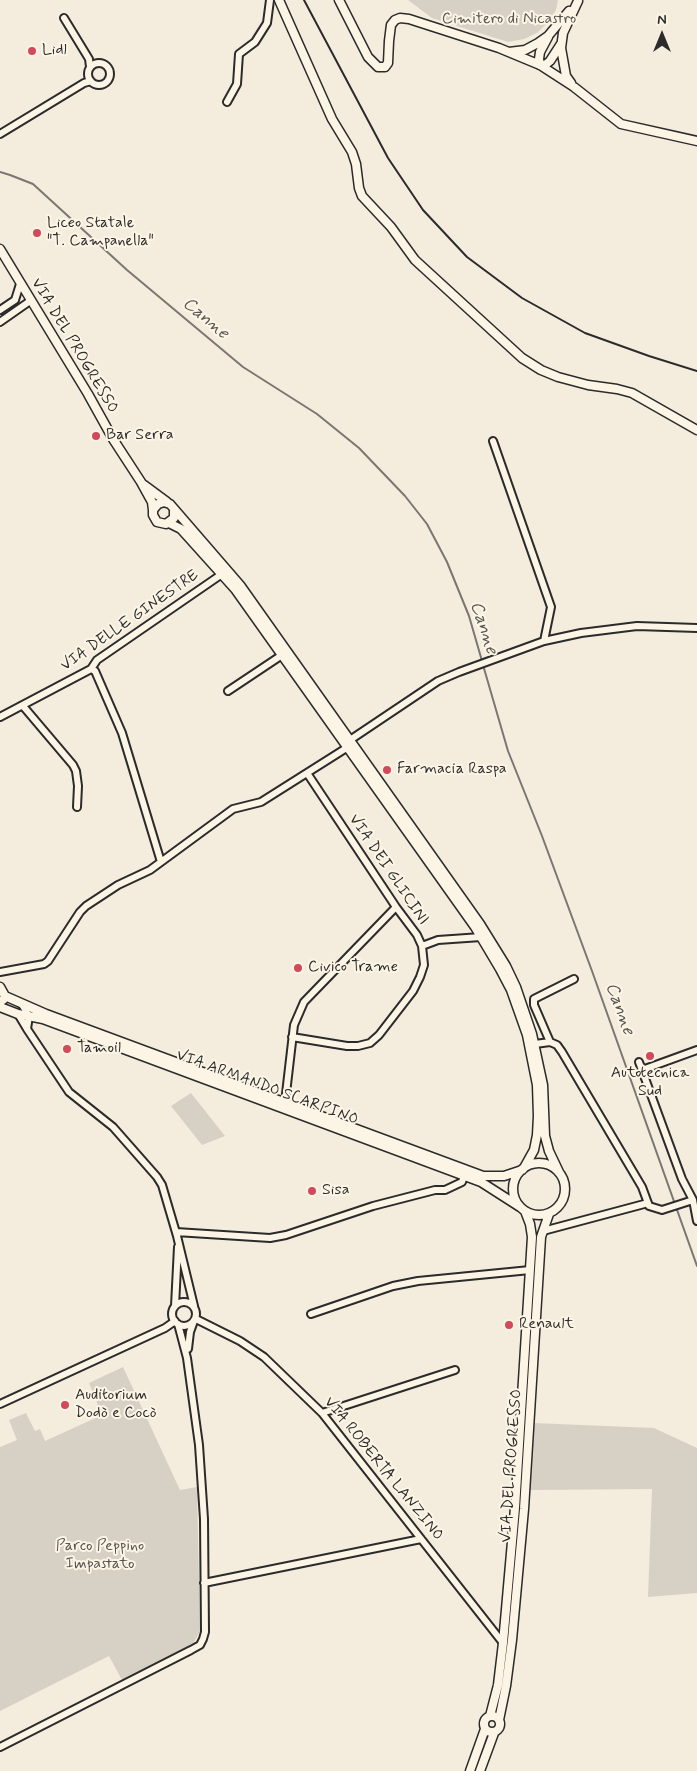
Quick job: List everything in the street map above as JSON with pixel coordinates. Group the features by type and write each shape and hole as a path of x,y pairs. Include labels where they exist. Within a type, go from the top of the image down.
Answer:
{"street":[{"path":"227,102 237,84 239,54 255,42 267,22 270,0"},
{"path":"279,0 332,119 352,152 362,196 391,227 415,260 522,358 541,370 588,385 632,393 697,430"},
{"path":"339,0 368,57 378,67 385,67 388,63 391,25 400,18 510,52 540,65 574,87 621,124 697,141"},
{"path":"510,52 525,50 548,36 579,1"},
{"path":"540,65 545,65 550,61 562,42 569,19 579,1"},
{"path":"0,134 90,78 93,65 64,18"},
{"path":"540,65 540,52 548,36"},
{"path":"562,42 562,61 566,76 574,87"},
{"path":"90,78 101,84 107,81 109,75 106,66 93,65"},
{"name":"VIA DEL PROGRESSO","path":"0,249 88,394 113,440 141,482"},
{"path":"0,310 15,300 20,284"},
{"path":"0,322 30,301"},
{"path":"493,441 551,607 544,641"},
{"path":"141,482 152,502 154,518 157,522 169,523 181,529 235,589 349,743 494,945 516,987 535,1044 542,1085 545,1136 549,1151 566,1187 562,1203 549,1214 533,1215 522,1209 515,1200 514,1184 534,1150 537,1136 537,1085 527,1036 511,990 500,969 481,937 349,743 240,585 174,511 172,506 141,482"},
{"path":"153,510 161,503 168,503"},
{"path":"169,523 174,518 174,511"},
{"name":"VIA DELLE GINESTRE","path":"0,717 91,669 97,660 222,574"},
{"path":"0,972 48,962 80,912 86,906 118,885 150,870 233,809 262,802 307,773 408,699 438,681 544,641 580,633 637,626 697,628"},
{"path":"228,691 282,655"},
{"path":"91,669 95,671 122,733 161,862"},
{"path":"23,706 73,765 76,771 78,786 77,807"},
{"name":"VIA DEI GLICINI","path":"292,1037 347,1046 370,1043 379,1035 412,993 424,965 422,946 416,935 307,773"},
{"path":"285,1102 294,1025 304,1002 396,907"},
{"path":"422,946 438,940 481,937"},
{"path":"550,1042 534,1005 534,999 574,979"},
{"path":"0,987 3,999"},
{"name":"VIA ARMANDO SCARPINO","path":"3,999 20,1001 46,1014 483,1176 504,1176 523,1169"},
{"path":"20,1001 29,1016 28,1029"},
{"name":"VIA ARMANDO SCARPINO","path":"0,1007 52,1023 481,1182 522,1209"},
{"path":"18,1014 68,1092 113,1127 162,1185 196,1312 190,1332 187,1358"},
{"path":"535,1044 550,1042 557,1044 642,1187 649,1206 662,1210 693,1200"},
{"path":"642,1070 697,1050"},
{"path":"639,1062 682,1179 693,1200 697,1221"},
{"path":"523,1169 530,1165 546,1164 559,1172"},
{"path":"176,1234 270,1238 286,1235 373,1206 435,1190 445,1190 462,1182 464,1176"},
{"path":"543,1231 648,1203"},
{"name":"VIA DEL PROGRESSO","path":"490,1716 498,1685 516,1498 532,1237 530,1224 522,1209"},
{"name":"VIA DEL PROGRESSO","path":"499,1720 512,1640 524,1509 541,1237 549,1214"},
{"path":"0,1747 200,1645 206,1632 204,1519 199,1445 187,1358 172,1314 175,1306 178,1264 176,1234"},
{"path":"311,1314 393,1286 418,1281 530,1270"},
{"path":"175,1306 184,1302 194,1306"},
{"path":"176,1322 184,1326 195,1320"},
{"name":"VIA ROBERTA LANZINO","path":"195,1320 240,1341 264,1357 322,1412 503,1643"},
{"path":"0,1404 176,1322"},
{"path":"322,1412 455,1370"},
{"path":"204,1583 421,1539"},
{"path":"470,1771 485,1729 484,1721 490,1716 495,1717 499,1720 500,1728 494,1732 480,1771"},
{"path":"485,1729 489,1732 494,1732"}],"green space":[{"name":"Cimitero di Nicastro","path":"408,0 558,0 556,10 537,33 524,39 508,42 432,18"},
{"path":"191,1093 225,1136 202,1145 171,1106"},
{"name":"Parco Peppino Impastato","path":"123,1367 180,1490 197,1487 200,1631 193,1644 122,1680 109,1656 0,1711 0,1447 17,1440 9,1420 26,1413 35,1431 40,1429 45,1441 102,1415 89,1383"},
{"path":"533,1423 654,1428 697,1448 697,1593 648,1597 652,1489 529,1490"}],"waterway":[{"name":"Canne","path":"0,172 33,184 127,270 243,367 317,414 359,448 405,496 427,524 447,562 469,616 482,661"},
{"name":"Canne","path":"483,665 508,751 592,971 697,1266"}],"railway":[{"path":"304,0 388,158 423,210 467,257 522,298 585,333 697,371"}],"place":[{"name":"Lidl","path":"32,51"},
{"name":"Liceo Statale \"T. Campanella\"","path":"37,233"},
{"name":"Bar Serra","path":"96,436"},
{"name":"Farmacia Raspa","path":"387,770"},
{"name":"Civico Trame","path":"298,968"},
{"name":"Tamoil","path":"67,1049"},
{"name":"Autotecnica Sud","path":"650,1056"},
{"name":"Sisa","path":"312,1191"},
{"name":"Renault","path":"509,1325"},
{"name":"Auditorium Dodò e Cocò","path":"65,1405"}]}
